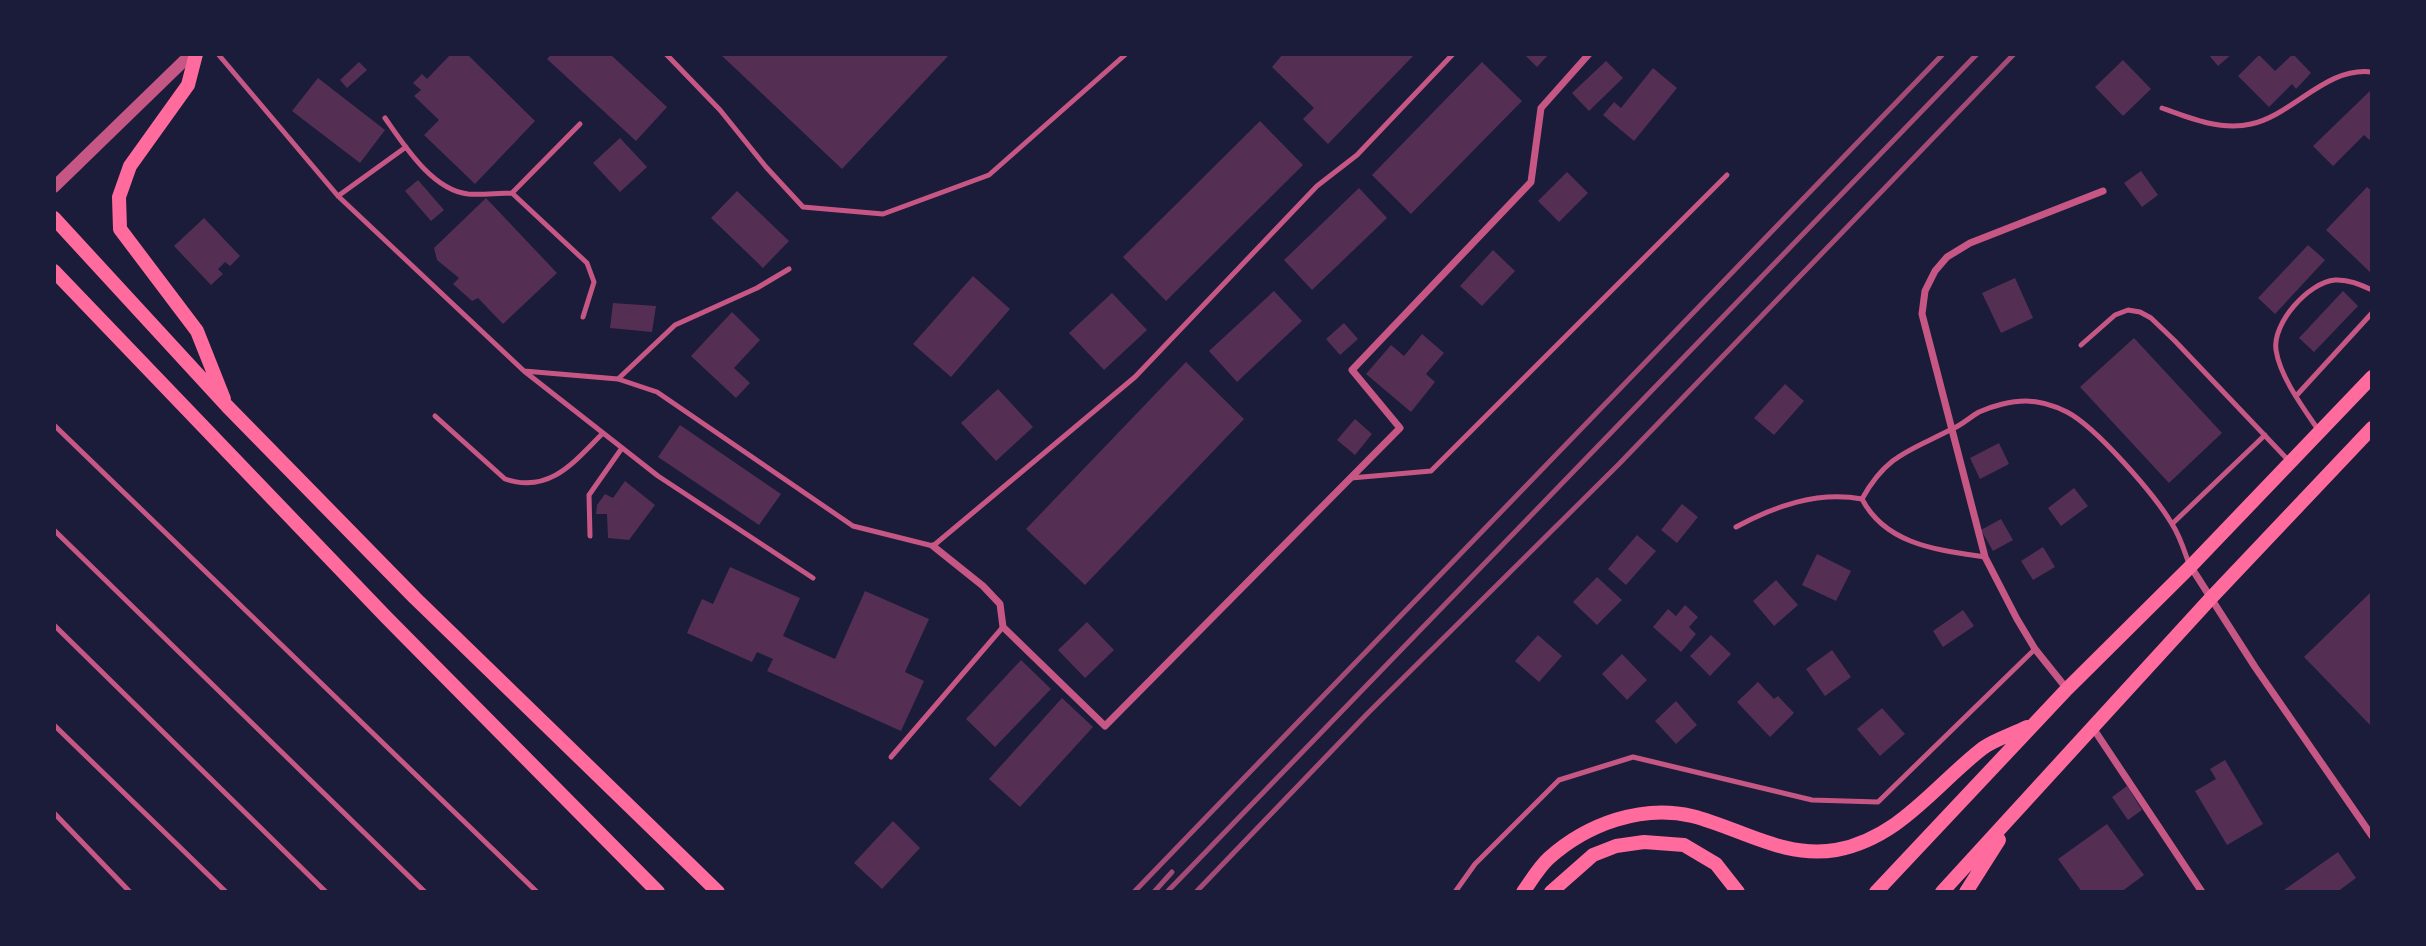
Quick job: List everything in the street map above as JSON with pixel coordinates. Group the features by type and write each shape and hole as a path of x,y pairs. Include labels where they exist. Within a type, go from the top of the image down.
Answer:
{"main road":[{"path":"194,54 188,85 130,166 119,197 120,229 197,331 227,406"},
{"path":"54,218 227,406 415,598 718,892"},
{"path":"54,271 386,617 658,892"},
{"path":"1876,892 2034,723 2372,377"},
{"path":"1942,892 2211,598 2371,429"},
{"path":"1523,892 1548,859 1579,836 1610,821 1652,811 1692,816 1792,850 1836,850 1875,837 1919,808 1985,747 2034,723"},
{"path":"1966,892 2017,811"},
{"path":"1551,892 1593,855 1616,846 1644,842 1685,845 1716,864 1738,892"}],"street":[{"path":"54,187 194,54"},
{"path":"933,546 983,586 1000,604 1003,628 1105,726 1400,428 1352,370 1531,182 1541,108 1588,54"},
{"path":"2067,689 2035,649 1985,557 1954,429 1922,314 1925,291 1935,271 1947,257 1970,243 2103,191"},
{"path":"2190,566 2255,667 2372,836"},
{"path":"2093,727 2202,892"}],"lane":[{"path":"218,54 338,196 524,371 658,476 813,578"},
{"path":"666,54 720,110 765,167 803,207 883,214 989,175 1126,54"},
{"path":"524,371 618,379 657,392 853,526 933,546 1135,377 1317,186 1357,155 1452,54"},
{"path":"2162,108 2214,124 2252,124 2283,110 2344,75 2360,71 2372,72"},
{"path":"385,118 435,181 465,194 512,192 580,124"},
{"path":"338,196 406,147"},
{"path":"1350,478 1431,471 1727,175"},
{"path":"512,192 587,263 594,282 583,317"},
{"path":"618,379 675,325 757,288 789,269"},
{"path":"2319,432 2279,364 2277,331 2298,302 2317,287 2333,280 2347,281 2372,290"},
{"path":"2081,345 2115,315 2128,310 2151,318 2290,462"},
{"path":"2296,396 2372,313"},
{"path":"1862,499 1874,477 1895,457 1919,443 1954,429 1979,412 2026,401 2048,405 2069,413 2114,452 2172,524 2190,566"},
{"path":"435,416 505,479 519,484 545,481 567,470 603,433"},
{"path":"54,425 537,892"},
{"path":"2172,524 2265,435"},
{"path":"590,536 589,495 622,448"},
{"path":"1736,527 1765,512 1818,498 1841,495 1862,499"},
{"path":"1862,499 1870,514 1905,540 1985,557"},
{"path":"54,530 425,892"},
{"path":"54,625 326,892"},
{"path":"891,757 1003,628"},
{"path":"1455,892 1475,864 1559,780 1633,757 1812,800 1878,802 2035,649"},
{"path":"54,725 226,892"},
{"path":"54,813 130,892"}],"building":[{"path":"451,54 467,54 535,121 475,184 424,135 439,120 414,96 421,90 413,83 422,74 427,79"},
{"path":"552,54 610,54 667,107 636,141 547,59"},
{"path":"720,54 950,54 842,169"},
{"path":"1283,54 1415,54 1328,144 1303,119 1314,108 1272,67"},
{"path":"1524,54 1549,54 1537,67"},
{"path":"2208,54 2232,54 2218,66"},
{"path":"2293,54 2311,73 2296,89 2292,84 2269,107 2238,76 2259,55 2275,71"},
{"path":"2123,60 2151,89 2123,116 2095,87"},
{"path":"1606,61 1623,78 1589,111 1572,93"},
{"path":"359,62 367,70 347,88 340,80"},
{"path":"1482,62 1522,101 1411,214 1372,175"},
{"path":"1653,68 1677,88 1634,141 1603,115 1614,102 1621,108"},
{"path":"318,78 385,130 360,163 292,111"},
{"path":"2372,89 2372,142 2364,135 2333,166 2313,146"},
{"path":"1260,121 1303,165 1166,301 1123,257"},
{"path":"620,138 647,167 620,192 593,163"},
{"path":"2141,171 2158,195 2142,207 2124,183"},
{"path":"1567,172 1588,193 1559,222 1538,201"},
{"path":"418,180 444,210 431,221 405,191"},
{"path":"2367,187 2372,191 2372,274 2326,230"},
{"path":"1359,188 1387,218 1312,290 1284,260"},
{"path":"737,191 789,241 763,268 711,218"},
{"path":"486,198 557,273 503,324 478,298 472,301 453,284 459,278 437,260 434,248"},
{"path":"204,218 240,256 230,266 225,262 218,269 223,274 211,285 174,246"},
{"path":"2308,245 2325,260 2275,314 2258,298"},
{"path":"1493,250 1515,271 1482,306 1460,286"},
{"path":"973,276 1010,309 951,377 913,344"},
{"path":"2015,278 2033,318 2001,333 1982,293"},
{"path":"1274,291 1302,321 1237,382 1209,351"},
{"path":"2343,291 2358,306 2314,352 2299,338"},
{"path":"1112,293 1147,330 1104,370 1069,333"},
{"path":"613,303 656,306 652,332 610,328"},
{"path":"732,312 760,340 734,368 750,383 736,398 691,356"},
{"path":"1344,323 1358,339 1340,355 1326,339"},
{"path":"1422,334 1444,353 1426,374 1435,382 1411,412 1366,374 1391,345 1404,356"},
{"path":"2134,338 2222,433 2169,483 2080,387"},
{"path":"1186,362 1244,419 1085,585 1026,529"},
{"path":"1785,384 1804,401 1774,435 1754,418"},
{"path":"998,389 1033,427 996,461 961,423"},
{"path":"1355,419 1372,434 1355,455 1337,440"},
{"path":"680,425 781,494 759,525 658,457"},
{"path":"1999,443 2009,464 1980,479 1970,458"},
{"path":"625,481 655,505 629,540 608,538 607,514 596,514 597,505 605,494 613,498"},
{"path":"2074,488 2088,506 2061,526 2048,508"},
{"path":"1682,504 1698,517 1677,543 1661,530"},
{"path":"2001,519 2013,540 1993,551 1981,530"},
{"path":"1637,535 1656,551 1626,585 1608,569"},
{"path":"2043,547 2055,567 2033,580 2021,561"},
{"path":"1817,554 1851,571 1836,601 1802,585"},
{"path":"730,567 800,598 783,636 835,659 865,591 929,619 905,672 924,681 901,731 767,671 773,659 757,652 752,662 687,633 702,599 713,604"},
{"path":"1597,577 1622,600 1597,625 1573,602"},
{"path":"1776,580 1798,605 1774,626 1753,601"},
{"path":"2372,591 2372,727 2304,657"},
{"path":"1685,605 1698,617 1689,627 1696,634 1681,652 1653,627 1668,609 1676,616"},
{"path":"1963,610 1974,626 1943,647 1933,631"},
{"path":"1087,622 1114,650 1085,678 1058,650"},
{"path":"1538,635 1562,656 1539,682 1515,661"},
{"path":"1711,635 1731,654 1710,676 1690,656"},
{"path":"1832,650 1851,677 1825,696 1806,669"},
{"path":"1622,654 1647,680 1627,700 1602,674"},
{"path":"1021,660 1051,689 995,747 966,719"},
{"path":"1758,682 1774,699 1778,696 1794,713 1770,737 1737,702"},
{"path":"1062,698 1093,727 1020,807 989,779"},
{"path":"1676,701 1697,725 1676,744 1655,721"},
{"path":"1882,708 1905,734 1880,756 1857,729"},
{"path":"2225,760 2263,824 2227,845 2195,791 2216,779 2210,769"},
{"path":"2127,786 2142,810 2128,820 2112,797"},
{"path":"893,821 920,848 882,889 854,863"},
{"path":"2107,824 2144,875 2121,892 2082,892 2058,859"},
{"path":"2338,852 2356,878 2337,892 2284,890"}],"railway":[{"path":"1134,892 1943,54"},
{"path":"1167,892 1977,54"},
{"path":"1196,892 1368,713 1619,464 2014,54"},
{"path":"1154,892 1172,872"}]}
